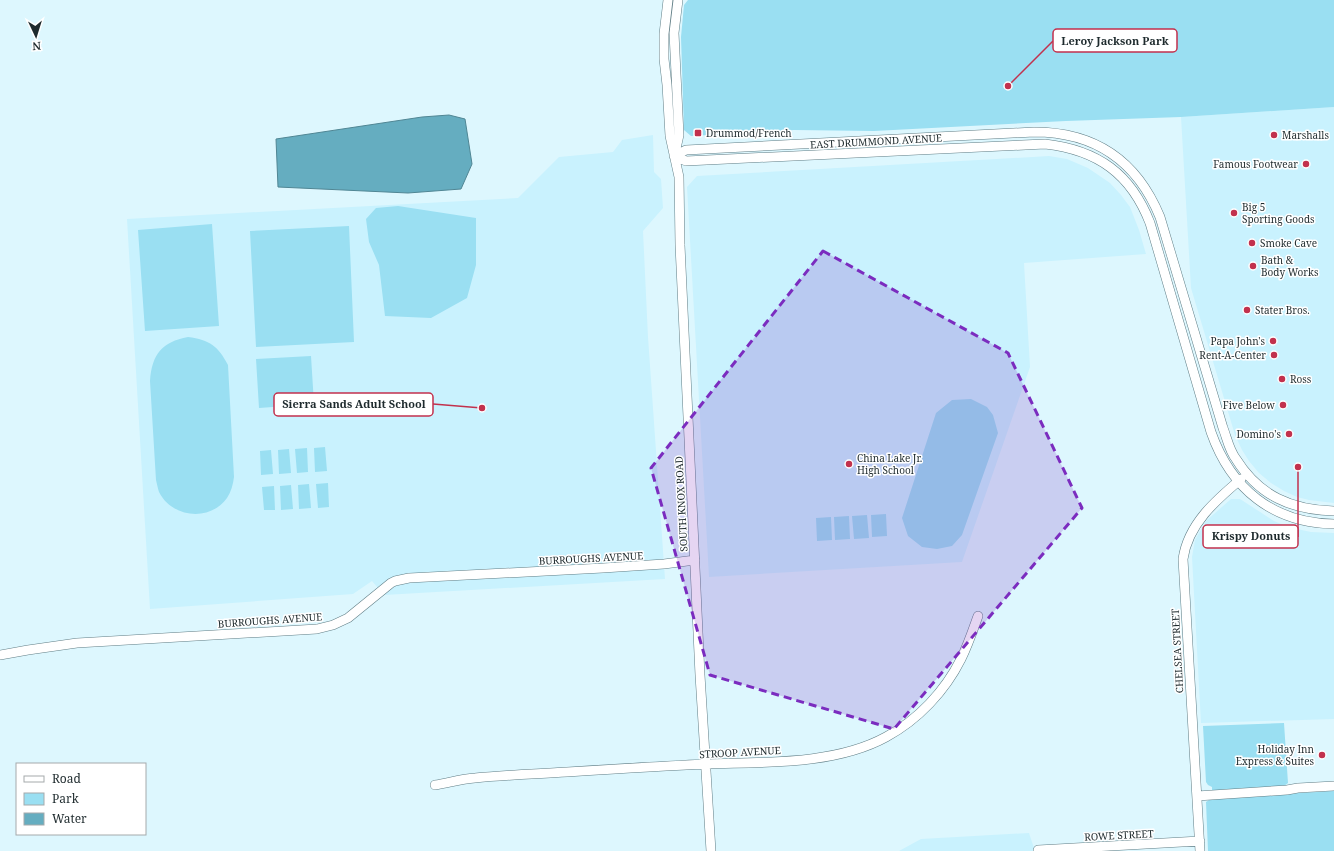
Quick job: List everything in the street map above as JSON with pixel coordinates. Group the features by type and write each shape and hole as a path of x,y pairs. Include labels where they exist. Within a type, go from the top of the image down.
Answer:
{"street":[{"name":"SOUTH KNOX ROAD","path":"668,0 664,34 664,59 670,136 679,177 695,560 711,851"},
{"path":"674,156 679,135 674,33 678,0"},
{"name":"EAST DRUMMOND AVENUE","path":"674,156 686,150 1034,132 1062,134 1082,138 1094,144 1110,153 1133,172 1144,186 1155,205 1162,222 1229,446 1235,459 1247,474 1268,493 1289,504 1310,510 1334,511"},
{"name":"EAST DRUMMOND AVENUE","path":"674,156 686,161 1045,144 1075,149 1101,161 1124,179 1133,190 1144,209 1150,224 1217,447 1230,471 1238,482 1260,502 1277,512 1309,522 1334,524"},
{"name":"CHELSEA STREET","path":"1200,846 1183,559 1184,547 1196,524 1247,474"},
{"name":"BURROUGHS AVENUE","path":"0,655 85,643 317,629 333,625 348,618 390,583 409,578 664,564 695,560"},
{"name":"STROOP AVENUE","path":"435,785 474,778 779,761 846,753 871,745 887,737 909,722 936,696 951,676 962,657 978,616"},
{"path":"1197,796 1334,786"},
{"name":"ROWE STREET","path":"1038,850 1200,846"}],"highlighted area":[{"path":"823,251 1008,353 1082,508 894,729 710,675 651,468"}],"shaded area":[{"path":"1334,107 1334,503 1297,497 1271,483 1259,473 1249,461 1235,435 1191,288 1181,117"},
{"path":"653,135 654,172 661,179 663,208 643,231 648,337 665,579 384,595 372,581 353,594 150,609 127,219 518,198 559,157 613,152 622,140"},
{"name":"China Lake Jr. High School","path":"1049,156 1067,159 1088,168 1110,183 1130,207 1146,254 1024,263 1030,367 962,562 709,577 687,187 697,176"},
{"path":"1231,499 1240,499 1274,521 1288,527 1311,532 1334,533 1334,719 1201,723 1192,557 1195,540 1206,521"},
{"path":"1029,833 1035,851 899,851 921,839"}],"green space":[{"path":"688,0 1334,0 1334,107 1181,117 1066,121 874,131 794,130 691,136 684,130 681,37 684,5"},
{"path":"398,206 476,218 476,265 467,298 431,318 385,316 379,265 369,242 366,219 376,208"},
{"path":"212,224 219,326 145,331 138,230"},
{"path":"349,226 354,342 256,347 250,231"},
{"path":"188,337 208,342 221,353 228,365 234,480 227,498 220,506 201,514 182,512 165,501 159,492 156,480 150,381 153,363 160,351 165,346 171,342"},
{"path":"311,356 314,404 259,408 256,359"},
{"path":"971,399 987,407 993,415 998,433 962,535 952,546 937,549 922,547 908,536 902,518 936,413 952,400"},
{"path":"325,447 327,471 315,472 314,448"},
{"path":"307,448 308,472 297,473 295,449"},
{"path":"289,449 291,473 279,474 278,450"},
{"path":"271,450 273,474 261,475 260,451"},
{"path":"328,483 329,507 318,508 316,484"},
{"path":"309,484 311,508 299,509 298,485"},
{"path":"291,485 293,509 281,510 280,486"},
{"path":"274,486 275,510 264,510 262,487"},
{"path":"886,514 887,536 872,537 871,515"},
{"path":"867,515 869,538 854,539 852,516"},
{"path":"849,516 850,539 835,540 834,517"},
{"path":"831,517 832,540 817,541 816,518"},
{"path":"1284,723 1288,783 1280,789 1212,792 1212,787 1206,782 1203,726"},
{"path":"1334,791 1334,851 1208,851 1206,802 1212,798"}],"water":[{"path":"449,115 465,119 472,164 461,189 408,193 278,187 276,139 422,117"}],"place":[{"name":"Leroy Jackson Park","path":"1008,86"},
{"name":"Drummod/French","path":"698,133"},
{"name":"Marshalls","path":"1274,135"},
{"name":"Famous Footwear","path":"1306,164"},
{"name":"Big 5 Sporting Goods","path":"1234,213"},
{"name":"Smoke Cave","path":"1252,243"},
{"name":"Bath & Body Works","path":"1253,266"},
{"name":"Stater Bros.","path":"1247,310"},
{"name":"Papa John's","path":"1273,341"},
{"name":"Rent-A-Center","path":"1274,355"},
{"name":"Ross","path":"1282,379"},
{"name":"Five Below","path":"1283,405"},
{"name":"Sierra Sands Adult School","path":"482,408"},
{"name":"Domino's","path":"1289,434"},
{"name":"China Lake Jr. High School","path":"849,464"},
{"name":"Krispy Donuts","path":"1298,467"},
{"name":"Holiday Inn Express & Suites","path":"1322,755"}]}
